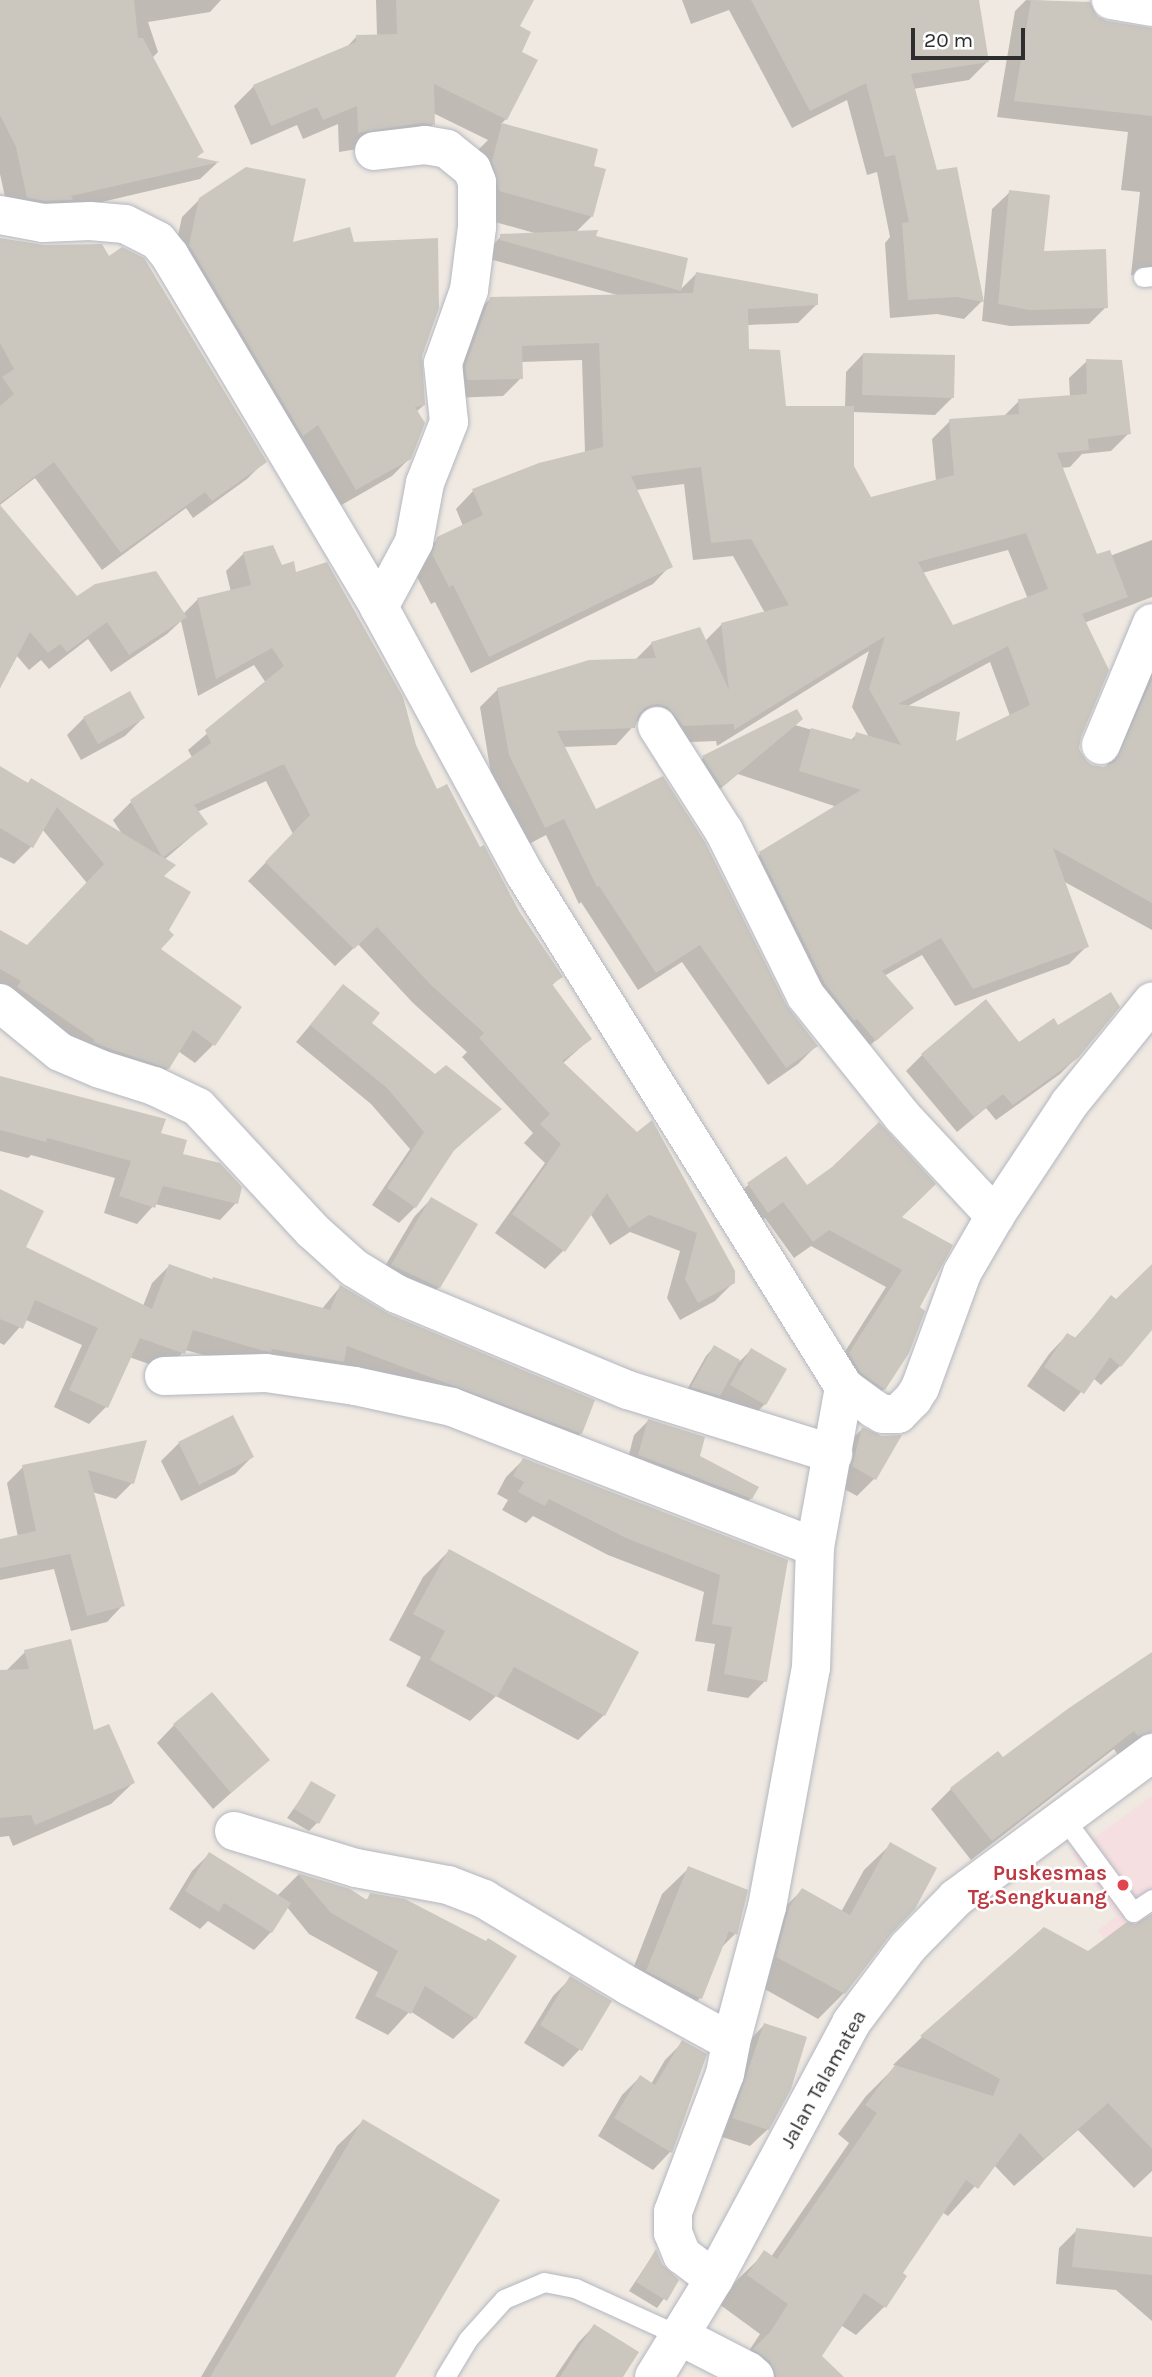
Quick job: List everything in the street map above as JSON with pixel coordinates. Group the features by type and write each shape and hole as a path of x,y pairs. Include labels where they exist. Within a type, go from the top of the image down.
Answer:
{"street":[{"path":"1111,0 1152,7"},
{"path":"374,151 425,145 447,149 472,169 477,182 477,227 469,290 443,363 449,422 425,483 414,542 379,607"},
{"path":"0,215 43,223 90,220 125,224 158,241 170,256 379,607 524,873 844,1387 883,1414 891,1415 905,1410 920,1388 962,1273 995,1216 1069,1104 1152,1002"},
{"path":"1101,745 1152,623"},
{"path":"657,726 724,831 806,996 902,1116 995,1216"},
{"path":"0,1003 60,1052 198,1107 313,1231 354,1268 397,1294 628,1390 833,1454"},
{"path":"164,1376 266,1373 355,1386 452,1407 815,1547"},
{"path":"714,2279 682,2255 673,2233 673,2212 725,2074 767,1907 811,1668 815,1547 844,1387"},
{"name":"Jalan Talamatea","path":"654,2377 714,2279 850,2024 908,1947 956,1898 1152,1753"},
{"path":"234,1831 356,1868 448,1885 484,1899 629,1986 731,2042"},
{"path":"678,2335 755,2377"}],"lane":[{"path":"1063,1817 1133,1912 1152,1899"},
{"path":"445,2377 468,2339 504,2299 544,2282 575,2288 678,2335"}],"shaded area":[{"name":"Puskesmas Tg.Sengkuang","path":"1152,1796 1152,2004 1098,1930 1117,1916 1072,1854"}],"building":[{"path":"0,0 134,0 138,38 143,38 204,152 196,157 220,162 71,196 73,200 45,201 27,198 16,147 0,115"},
{"path":"396,0 534,0 520,26 531,32 522,52 538,60 507,120 434,84 435,125 422,123 358,133 357,106 323,120 317,107 271,126 253,85 356,42 356,35 397,34"},
{"path":"751,0 979,0 989,62 911,74 937,170 957,167 984,302 956,297 908,300 902,223 909,222 895,155 885,157 866,83 810,111"},
{"path":"1031,0 1090,2 1097,16 1107,21 1152,28 1152,116 1014,101"},
{"path":"502,123 598,149 594,166 606,169 593,217 499,191 492,161"},
{"path":"246,167 306,179 293,242 350,227 354,242 438,238 439,308 422,356 425,405 415,407 425,423 411,459 356,490 318,425 303,436 189,245 199,198"},
{"path":"1009,190 1050,195 1044,251 1106,249 1108,308 1029,310 998,304"},
{"path":"598,230 596,236 688,258 681,291 500,240 500,234"},
{"path":"0,238 44,245 102,244 109,256 122,247 144,258 267,462 212,501 205,492 121,553 54,462 0,503 0,406 14,394 2,377 14,369 0,343"},
{"path":"696,272 818,294 818,305 748,309 749,349 780,350 786,406 854,406 854,466 871,497 954,475 949,419 1019,414 1018,399 1087,394 1086,359 1122,360 1131,434 1088,439 1089,450 1057,453 1097,554 1110,550 1128,597 1082,614 1109,670 1081,737 1079,748 1084,759 1092,765 1103,767 1115,762 1152,680 1152,903 1053,848 1089,947 973,989 941,938 882,971 914,1008 876,1041 857,1019 854,1021 825,984 759,852 861,790 799,771 811,728 854,740 856,732 901,745 869,689 885,636 734,730 734,724 683,726 668,707 657,704 646,707 638,715 635,728 557,731 596,809 663,776 705,842 787,1006 818,1046 786,1068 700,945 656,973 599,886 597,887 564,819 545,828 509,755 497,688 589,660 656,658 651,642 700,627 729,690 721,623 789,605 751,539 711,543 701,467 631,476 673,567 489,657 453,585 449,587 432,554 437,537 483,515 472,489 539,463 603,447 599,343 522,346 523,379 467,380 465,366 490,297 693,293","holes":["1026,533 1048,589 953,625 918,562","1008,646 1030,705 956,741 960,712 898,704"]},
{"path":"863,353 955,355 954,398 862,395"},
{"path":"0,505 77,596 95,584 156,571 187,617 129,655 107,622 67,652 60,644 48,653 30,632 0,688"},
{"path":"273,545 282,565 294,561 296,572 327,562 403,697 416,745 437,789 447,784 480,847 484,845 519,911 563,977 552,984 592,1039 562,1061 637,1132 652,1120 735,1271 735,1283 698,1303 685,1279 697,1233 649,1215 629,1228 607,1193 565,1252 512,1214 561,1144 540,1124 550,1114 479,1038 484,1033 431,985 377,927 354,949 265,862 310,815 284,764 194,805 208,824 163,857 176,865 164,876 191,892 169,930 174,935 161,949 242,1007 215,1046 193,1030 169,1069 108,1048 93,1042 95,1040 17,987 21,981 0,969 0,930 27,945 104,864 57,807 33,848 0,828 0,766 28,783 31,778 162,857 130,800 211,743 205,730 284,666 272,648 216,679 197,598 251,585 243,552"},
{"path":"130,691 145,718 98,744 83,717"},
{"path":"797,709 803,719 722,787 702,756"},
{"path":"343,984 380,1013 372,1023 435,1074 446,1065 502,1109 455,1149 416,1208 387,1188 424,1132 387,1088 310,1025"},
{"path":"1111,992 1120,1007 1078,1058 1013,1105 1003,1094 974,1117 921,1054 986,999 1019,1042 1054,1018 1058,1025"},
{"path":"0,1076 166,1119 161,1133 187,1140 183,1154 220,1163 242,1187 238,1204 163,1186 155,1208 119,1196 131,1161 47,1138 46,1142 0,1130"},
{"path":"879,1122 936,1184 902,1217 953,1245 920,1307 925,1311 909,1353 885,1390 860,1372 849,1353 902,1270 829,1230 813,1242 783,1202 768,1213 747,1183 786,1156 807,1185 832,1167"},
{"path":"0,1189 44,1211 26,1247 152,1309 169,1264 212,1279 213,1277 330,1310 340,1285 389,1314 595,1400 582,1434 347,1346 344,1362 272,1349 271,1352 264,1351 193,1330 185,1354 140,1338 108,1408 69,1390 98,1328 35,1300 23,1329 0,1319"},
{"path":"431,1197 478,1224 440,1288 391,1265"},
{"path":"1152,1264 1152,1330 1121,1367 1110,1357 1084,1394 1044,1367 1067,1333 1076,1338 1111,1295 1116,1299"},
{"path":"714,1345 740,1360 720,1396 691,1387"},
{"path":"751,1348 787,1369 766,1405 730,1385"},
{"path":"233,1415 254,1457 199,1485 178,1442"},
{"path":"648,1419 705,1437 700,1456 759,1487 752,1499 638,1455"},
{"path":"862,1427 882,1436 902,1435 876,1480 852,1466"},
{"path":"147,1440 134,1484 88,1470 125,1606 87,1616 70,1554 0,1568 0,1539 36,1531 22,1465"},
{"path":"523,1458 788,1560 767,1682 724,1674 732,1627 712,1624 720,1575 626,1538 549,1499 545,1506 518,1492 524,1482 513,1476"},
{"path":"449,1549 639,1652 605,1716 514,1667 497,1697 430,1660 445,1631 413,1614"},
{"path":"71,1639 94,1730 109,1724 135,1783 35,1825 31,1815 0,1818 0,1670 29,1669 24,1650"},
{"path":"1152,1652 1152,1732 1138,1736 1134,1731 992,1841 950,1788 998,1751 1003,1757"},
{"path":"212,1692 270,1760 231,1793 173,1724"},
{"path":"311,1781 336,1795 319,1824 294,1809"},
{"path":"890,1842 937,1868 915,1909 891,1934 845,1994 776,1957 789,1907 802,1888 850,1915"},
{"path":"209,1852 291,1903 272,1933 224,1903 219,1912 185,1891"},
{"path":"688,1866 748,1890 737,1935 729,1931 702,1999 646,1971"},
{"path":"297,1873 350,1889 367,1900 370,1893 405,1899 486,1941 488,1938 517,1956 476,2019 425,1986 411,2014 375,1996 398,1951 331,1913"},
{"path":"1152,1914 1152,2149 1108,2103 1044,2159 1020,2133 978,2189 966,2180 903,2273 907,2276 886,2308 864,2293 822,2356 844,2377 776,2377 770,2361 753,2349 770,2332 788,2304 747,2275 764,2250 777,2259 877,2113 865,2105 895,2065 993,2096 1000,2079 920,2036 1044,1927 1088,1951 1127,1922 1135,1924"},
{"path":"570,1976 612,2001 582,2051 540,2025"},
{"path":"764,2023 807,2037 791,2089 769,2130 732,2118"},
{"path":"682,2040 707,2054 672,2153 614,2118 640,2075 655,2085"},
{"path":"363,2119 500,2200 395,2377 210,2377"},
{"path":"1076,2228 1152,2237 1152,2275 1072,2267"},
{"path":"656,2249 662,2264 679,2280 667,2301 636,2282"},
{"path":"594,2324 639,2352 623,2377 560,2377"}],"place":[{"name":"Puskesmas Tg.Sengkuang","path":"1123,1885"}]}
